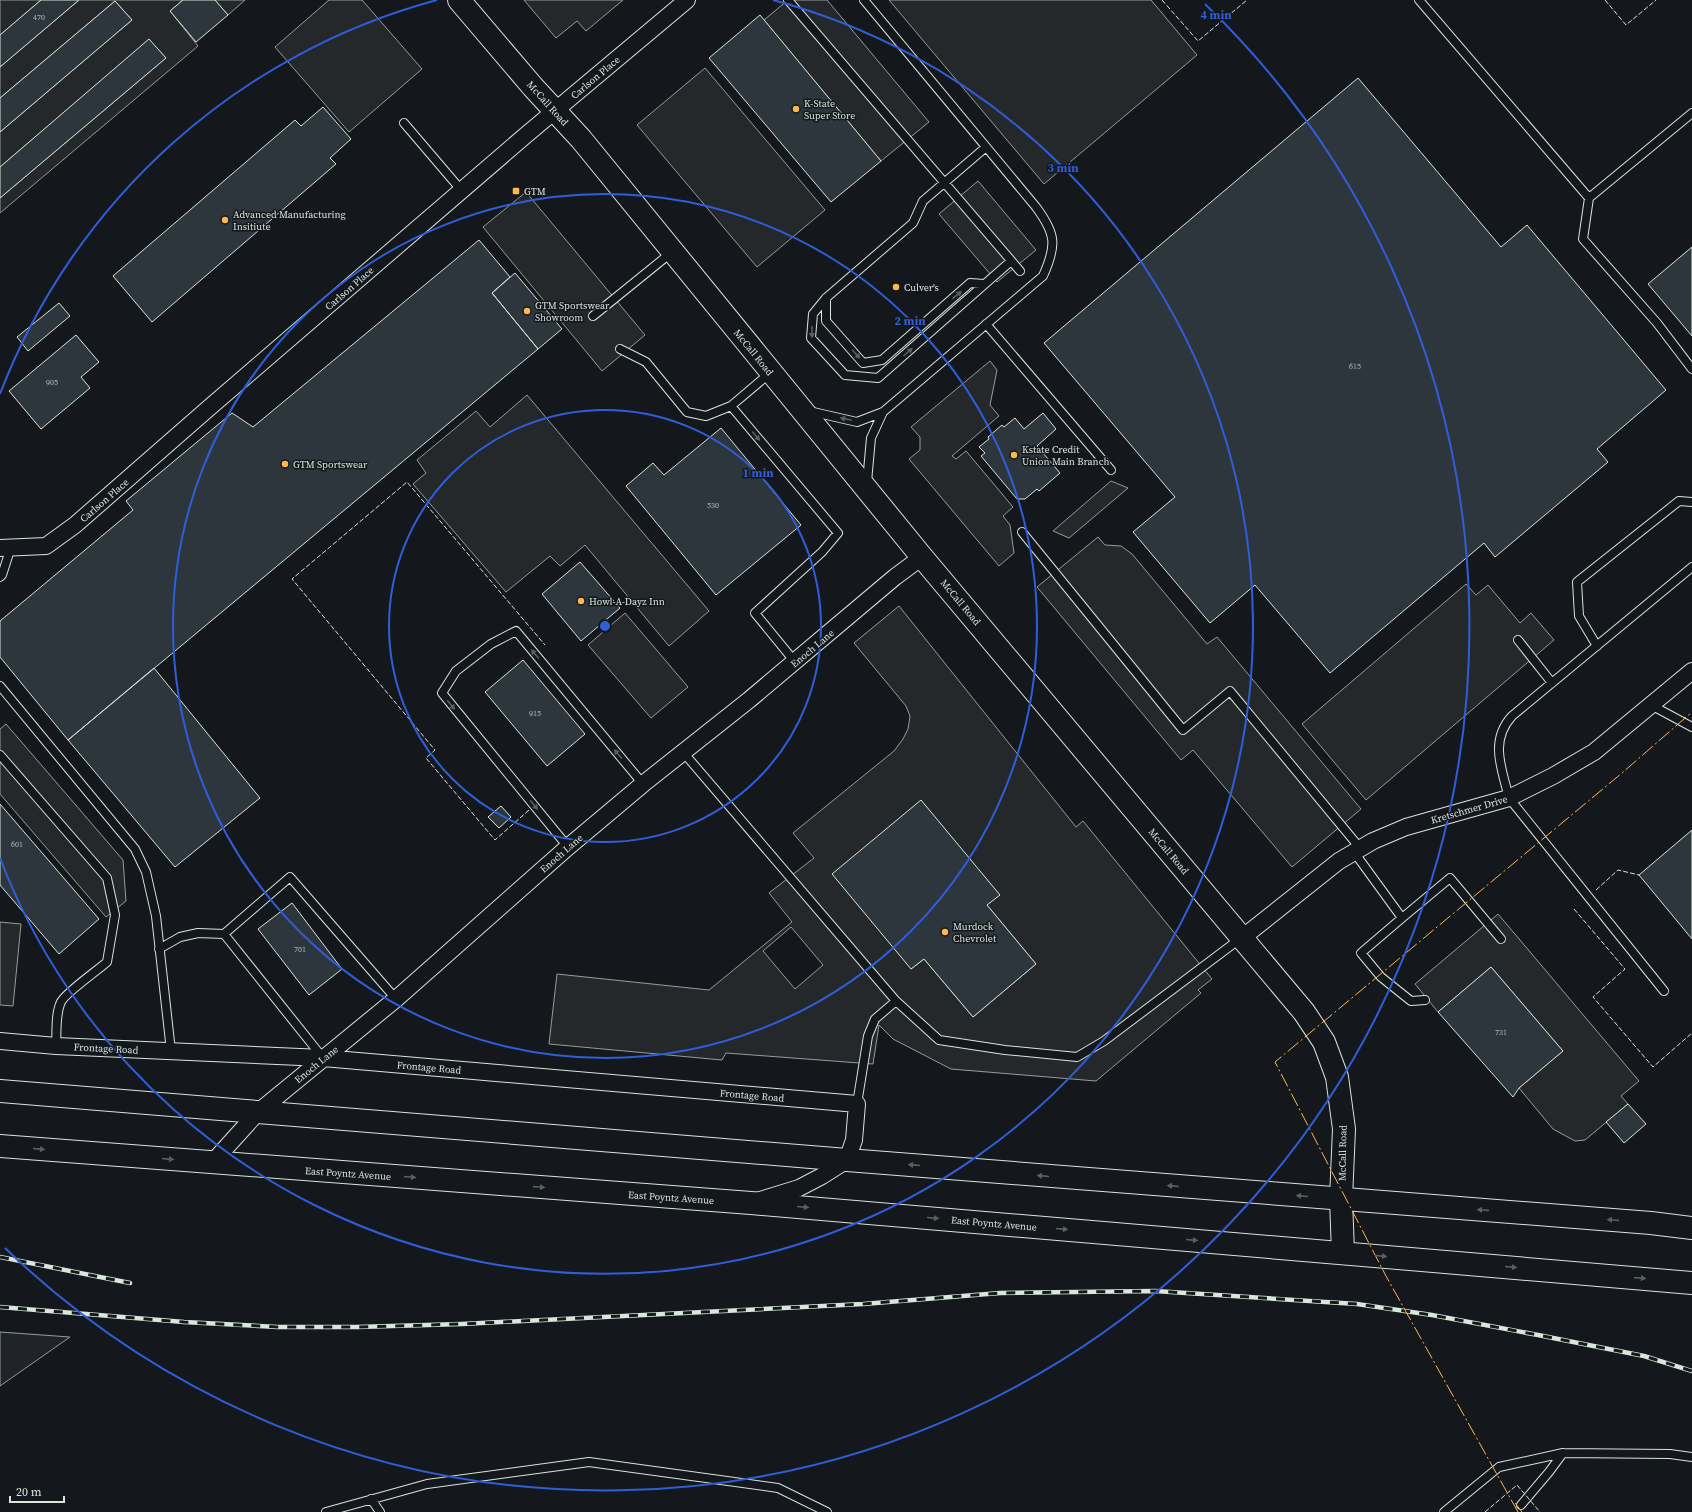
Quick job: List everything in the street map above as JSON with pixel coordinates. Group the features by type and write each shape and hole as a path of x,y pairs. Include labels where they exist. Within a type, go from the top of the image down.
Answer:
{"main road":[{"name":"McCall Road","path":"459,0 580,139 922,557 1304,1012 1324,1042 1337,1077 1344,1129 1341,1199 1342,1253"},
{"path":"0,1091 847,1160 1651,1223 1692,1228"},
{"name":"East Poyntz Avenue","path":"0,1146 750,1203 1692,1283"}],"street":[{"name":"Carlson Place","path":"6,548 46,546 75,525 555,111 687,0"},
{"name":"Enoch Lane","path":"212,1163 258,1112 396,999 568,847 643,784 749,700 922,557"},
{"name":"Kretschmer Drive","path":"1242,938 1339,861 1373,841 1406,827 1509,798 1553,776 1594,752 1692,671"},
{"name":"Frontage Road","path":"0,1041 56,1046 323,1058 857,1104"},
{"path":"750,1203 799,1188 822,1176 847,1160 854,1140 857,1104"}],"lane":[{"path":"788,0 1020,271"},
{"path":"801,410 857,422 883,412 1043,276 1050,259 1053,244 1051,231 1044,218 864,0"},
{"path":"1419,0 1589,198"},
{"path":"1692,113 1589,198 1583,239 1657,323 1692,369"},
{"path":"404,123 462,191"},
{"path":"986,147 923,201 913,224 826,298 813,314 811,338 845,375 878,378 1011,261"},
{"path":"594,316 673,252"},
{"path":"826,298 826,321 863,363 882,360 970,283 984,284"},
{"path":"986,324 1112,470"},
{"path":"620,348 646,362 687,412 706,416 731,406 771,372"},
{"path":"731,406 838,533 822,552 755,614 795,662"},
{"path":"866,489 871,438 883,412"},
{"path":"1597,646 1579,616 1577,582 1679,501 1692,502"},
{"path":"1022,532 1183,730 1230,691 1357,850 1402,918"},
{"path":"0,576 2,575 6,548"},
{"path":"1664,991 1509,798 1499,748 1500,736 1505,724 1512,716 1692,567"},
{"path":"568,847 442,693 456,671 491,644 516,631 643,784"},
{"path":"1518,640 1552,683"},
{"path":"0,686 135,849 146,872 156,916 171,1051"},
{"path":"1650,705 1692,727"},
{"path":"683,752 896,1001 939,1040 1005,1050 1077,1057 1104,1041 1242,938"},
{"path":"0,754 107,878 115,914 107,962 68,994 61,1002 58,1015 56,1046"},
{"path":"159,949 180,937 198,933 224,934 290,877 396,999"},
{"path":"1425,1000 1411,1001 1381,977 1361,953 1450,878 1501,939"},
{"path":"224,934 323,1058"},
{"path":"857,1104 868,1036 875,1019 896,1001"},
{"path":"1521,1506 1563,1453"},
{"path":"1444,1512 1498,1467 1563,1453 1670,1454 1692,1458"},
{"path":"326,1512 427,1484 589,1462 778,1488 827,1512"},
{"path":"371,1499 380,1512"}],"shaded area":[{"path":"0,0 41,0 0,35"},
{"path":"79,0 183,0 170,11 198,46 0,213 0,198 166,58 149,40 0,167 0,132 132,20 115,1 0,98 0,67"},
{"path":"215,0 245,0 228,15"},
{"path":"329,0 362,0 422,69 349,132 275,47"},
{"path":"524,0 623,0 586,31 577,21 556,38"},
{"path":"788,0 827,0 929,122 881,161 764,20"},
{"path":"889,0 1151,0 1197,55 1044,184"},
{"path":"705,68 825,210 757,267 637,125"},
{"path":"978,181 1036,250 997,282 939,214"},
{"path":"526,192 645,335 602,371 483,227"},
{"path":"990,361 997,370 990,405 999,416 952,456 956,459 966,451 1013,507 1003,516 1010,525 1014,553 999,566 909,459 920,450 920,437 911,427"},
{"path":"527,395 709,611 669,646 585,545 560,566 550,556 506,592 413,484 426,473 417,460 476,411 490,427"},
{"path":"1111,481 1128,488 1069,538 1053,531"},
{"path":"1098,537 1105,545 1121,546 1132,554 1207,644 1217,637 1361,809 1292,867 1193,750 1181,760 1037,587"},
{"path":"1466,584 1476,595 1488,585 1520,623 1531,613 1554,640 1366,800 1302,724"},
{"path":"899,606 1076,827 1083,821 1212,979 1198,990 1201,993 1096,1081 951,1069 893,1039 879,1025 873,1064 726,1053 722,1060 549,1044 557,974 709,990 792,922 769,893 814,858 793,833 894,751 908,729 910,716 906,706 854,643","holes":["921,801 999,895 987,905 1036,964 973,1017 924,959 911,969","791,927 823,965 795,989 763,951"]},
{"path":"625,613 688,687 651,718 588,645"},
{"path":"6,724 123,860 126,901 106,917 0,794 0,729"},
{"path":"1498,914 1639,1081 1621,1096 1628,1104 1585,1140 1575,1141 1553,1129 1519,1088 1563,1051 1491,967 1438,1012 1415,984"},
{"path":"0,922 21,924 13,1006 0,1005"},
{"path":"0,1332 70,1337 0,1386"}],"building":[{"path":"41,0 79,0 0,67 0,35"},
{"path":"183,0 215,0 228,15 196,42 170,11"},
{"path":"115,1 132,20 0,132 0,98"},
{"name":"K-State Super Store","path":"760,15 881,161 831,202 709,58"},
{"path":"149,39 166,58 0,198 0,167"},
{"path":"1358,78 1501,247 1527,225 1666,390 1597,449 1608,462 1495,557 1484,543 1330,673 1255,585 1210,623 1133,532 1175,497 1044,343"},
{"name":"Advanced Manufacturing Insitiute","path":"323,107 351,139 330,158 336,164 152,322 113,276 295,120 301,126"},
{"name":"GTM Sportswear","path":"479,240 510,277 492,293 538,349 68,740 0,657 0,621 133,510 126,501 232,413 253,427"},
{"path":"1692,247 1692,336 1648,284"},
{"name":"GTM Sportswear Showroom","path":"515,273 562,329 538,349 492,293"},
{"path":"59,303 70,316 28,351 17,337"},
{"path":"76,335 99,362 81,377 90,388 41,429 9,391"},
{"name":"Kstate Credit Union Main Branch","path":"1043,413 1056,429 1037,446 1060,473 1039,491 1037,489 1025,499 1017,499 981,456 985,453 979,447 1002,425 1004,427 1015,418 1024,429"},
{"path":"721,428 801,525 716,595 626,486 653,463 664,475"},
{"name":"Howl-A-Dayz Inn","path":"580,562 620,608 581,641 542,594"},
{"path":"523,660 585,734 547,766 485,692"},
{"path":"154,668 260,798 175,867 68,740"},
{"name":"Murdock Chevrolet","path":"921,800 1000,895 987,905 1036,964 973,1017 924,959 911,969 832,874"},
{"path":"0,804 99,919 59,954 0,885"},
{"path":"501,806 511,817 499,828 488,817"},
{"path":"1692,830 1692,939 1639,875"},
{"path":"292,903 342,969 309,995 258,929"},
{"path":"1491,967 1563,1051 1519,1088 1513,1097 1438,1012"},
{"path":"1628,1104 1646,1124 1624,1143 1606,1122"}],"railway":[{"path":"0,1257 130,1283"},
{"path":"0,1307 184,1322 277,1327 357,1327 462,1324 863,1304 1000,1293 1155,1291 1357,1304 1432,1315 1644,1356 1692,1371"}],"fence":[{"path":"1162,0 1198,41 1247,0"},
{"path":"1605,0 1626,25 1656,0"},
{"path":"529,810 495,840 426,758 435,750 292,579 407,482 545,645"},
{"path":"1596,890 1618,870 1639,875"},
{"path":"1574,909 1625,969 1593,997 1653,1067 1692,1033"},
{"path":"1485,1512 1517,1485 1540,1512"}],"power":[{"path":"1518,1512 1386,1276 1275,1062 1622,773 1692,712"},
{"path":"1515,1503 1522,1512"}],"place":[{"name":"K-State Super Store","path":"796,109"},
{"name":"GTM","path":"516,191"},
{"name":"Advanced Manufacturing Insitiute","path":"225,220"},
{"name":"Culver's","path":"896,287"},
{"name":"GTM Sportswear Showroom","path":"527,311"},
{"name":"Kstate Credit Union Main Branch","path":"1014,455"},
{"name":"GTM Sportswear","path":"285,464"},
{"name":"Howl-A-Dayz Inn","path":"581,601"},
{"name":"Murdock Chevrolet","path":"945,932"}]}
